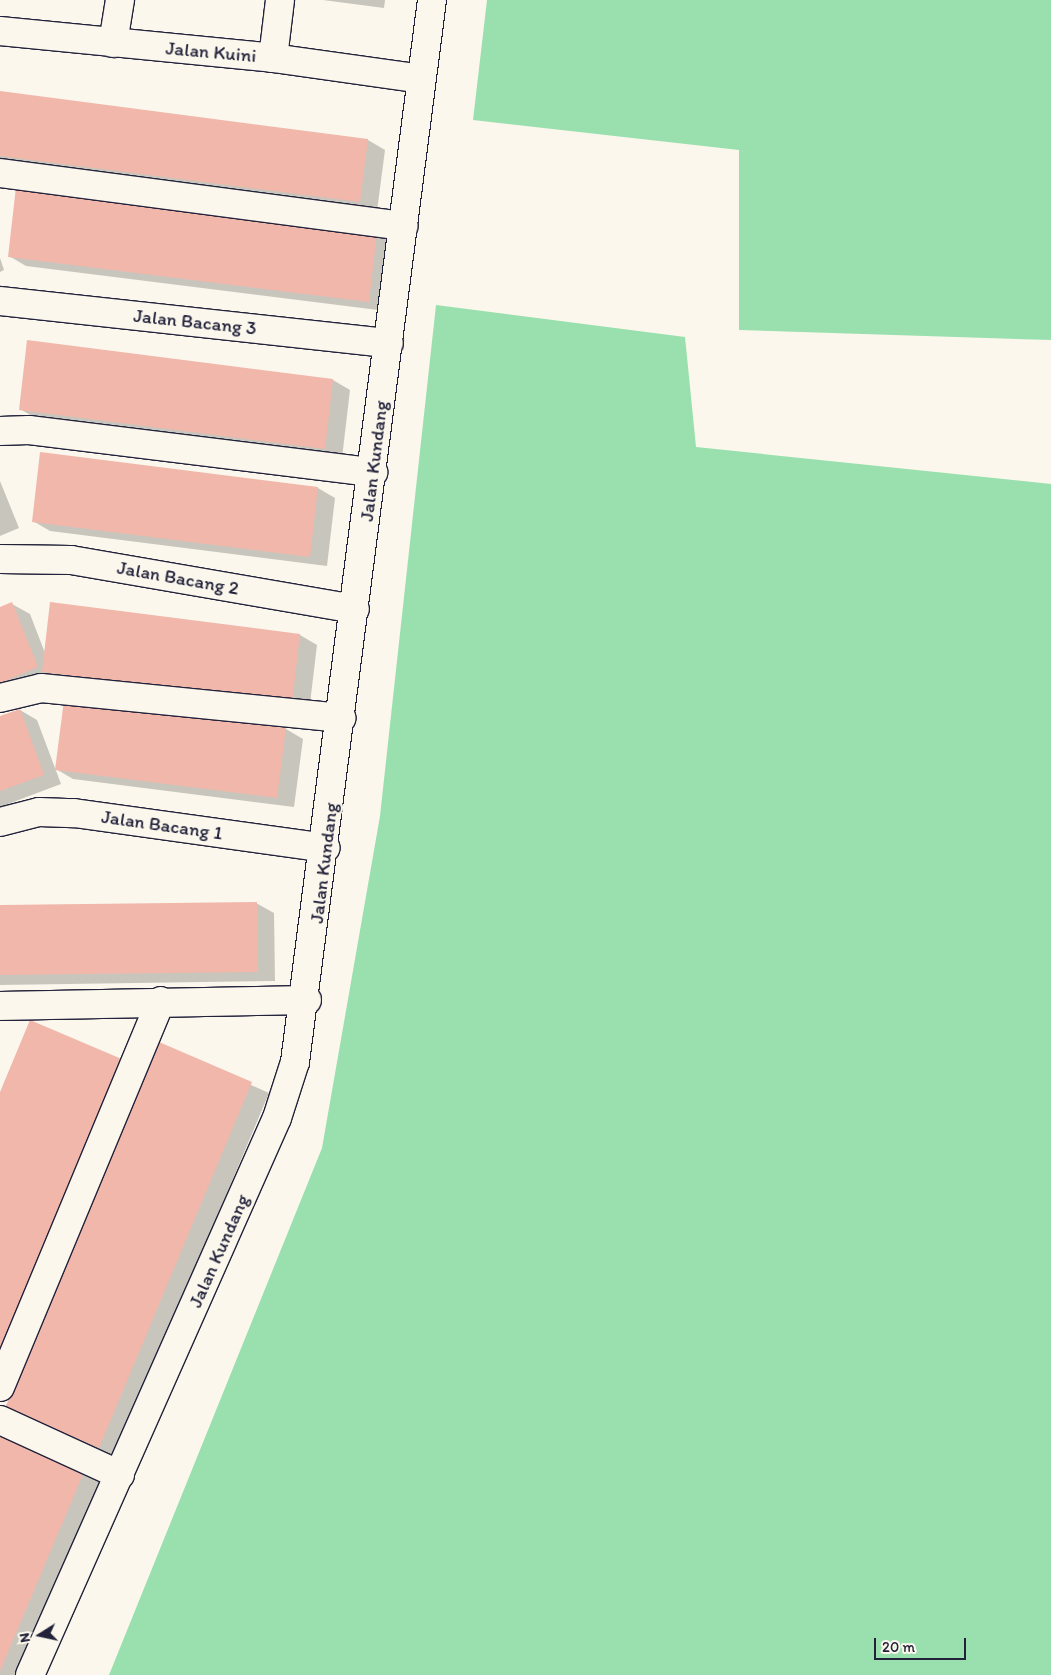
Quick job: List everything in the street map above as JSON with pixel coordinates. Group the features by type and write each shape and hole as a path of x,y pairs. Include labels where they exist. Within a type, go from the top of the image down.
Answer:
{"street":[{"path":"113,43 120,0"},
{"path":"273,58 280,0"},
{"name":"Jalan Kundang","path":"30,1675 277,1118 295,1062 307,1000 432,0"},
{"name":"Jalan Kuini","path":"0,31 273,58 422,79"},
{"path":"0,173 404,226"},
{"name":"Jalan Bacang 3","path":"0,301 389,343"},
{"path":"0,431 28,430 373,472"},
{"name":"Jalan Bacang 2","path":"0,559 71,560 356,609"},
{"path":"0,698 41,688 342,718"},
{"name":"Jalan Bacang 1","path":"0,822 38,812 74,813 326,848"},
{"path":"0,1006 161,1001 307,1000"},
{"path":"0,1388 161,1001"},
{"path":"0,1420 120,1475"}],"green space":[{"path":"487,0 1051,0 1051,340 739,330 739,150 473,120"},
{"path":"436,305 685,337 696,447 1051,484 1051,1675 109,1675 322,1148 380,816"}],"building":[{"path":"0,91 368,139 360,202 0,156"},
{"path":"16,187 377,232 369,302 8,257"},
{"path":"27,340 333,379 325,449 19,410"},
{"path":"40,452 318,487 310,557 32,522"},
{"path":"12,602 38,667 0,683 0,607"},
{"path":"50,602 300,634 292,703 42,672"},
{"path":"64,700 286,728 277,798 55,770"},
{"path":"20,709 44,775 0,791 0,716"},
{"path":"257,902 258,972 0,975 0,905"},
{"path":"30,1020 124,1060 0,1356 0,1092"},
{"path":"159,1042 252,1082 99,1448 5,1408"},
{"path":"0,1436 84,1472 0,1671"}]}
